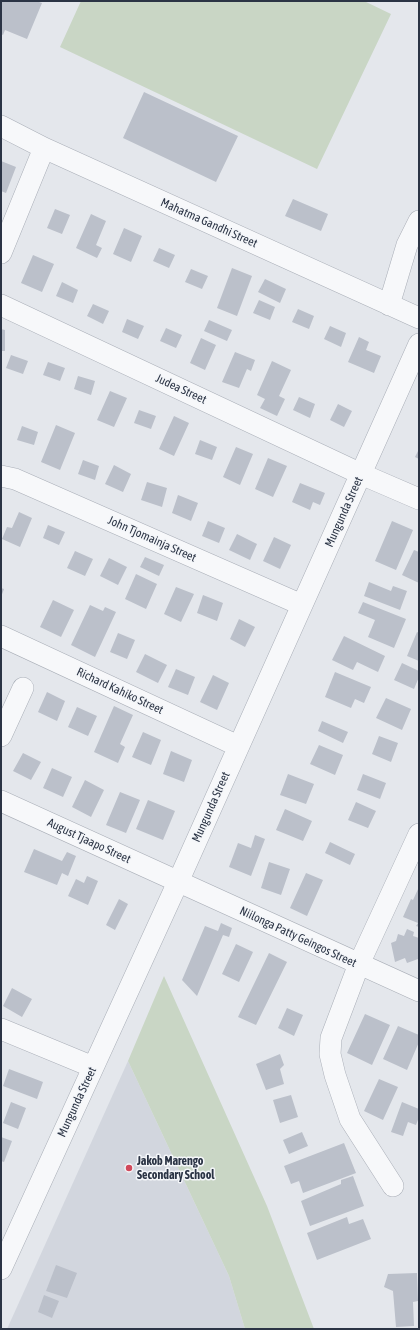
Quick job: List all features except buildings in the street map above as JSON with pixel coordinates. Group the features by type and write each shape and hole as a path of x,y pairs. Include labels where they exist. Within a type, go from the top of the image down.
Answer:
{"street":[{"name":"Mahatma Gandhi Street","path":"1,126 44,148 419,318"},
{"path":"1,253 44,148"},
{"path":"389,305 407,245 419,221"},
{"name":"Judea Street","path":"1,305 361,474"},
{"name":"Mungunda Street","path":"1,1269 178,882 419,344"},
{"path":"361,474 419,499"},
{"name":"John Tjomainja Street","path":"1,476 15,479 302,605"},
{"name":"Richard Kahiko Street","path":"1,636 238,746"},
{"path":"1,736 22,688"},
{"name":"August Tjaapo Street","path":"1,801 178,882"},
{"path":"393,1186 350,1119 335,1076 330,1054 331,1038 359,964 419,834"},
{"name":"Niilonga Patty Geingos Street","path":"178,882 419,991"},
{"path":"1,1029 93,1067"}],"shaded area":[{"name":"Jakob Marengo Secondary School","path":"128,1061 229,1276 245,1329 7,1329"}],"green space":[{"path":"81,1 364,1 391,14 317,169 60,47"},
{"path":"164,976 267,1206 314,1329 245,1329 229,1276 128,1061"}],"place":[{"name":"Jakob Marengo Secondary School","path":"129,1168"}]}
